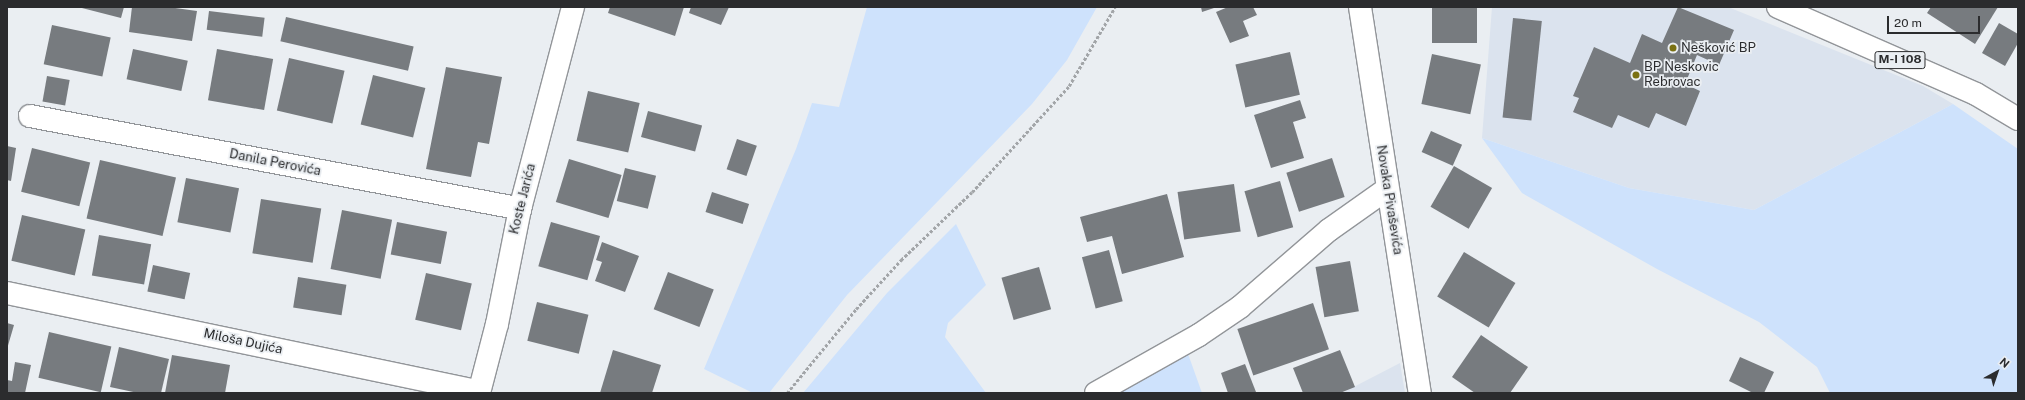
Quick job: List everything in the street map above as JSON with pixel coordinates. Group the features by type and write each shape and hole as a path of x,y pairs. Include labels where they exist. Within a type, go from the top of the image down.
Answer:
{"street":[{"name":"Koste Jarića","path":"479,392 497,324 520,209 573,7"},
{"name":"Novaka Pivaševića","path":"1360,7 1387,189 1420,393"},
{"name":"M-I 108","path":"1778,7 1976,94 2018,119"},
{"name":"Danila Perovića","path":"30,116 520,209"},
{"path":"1096,393 1199,335 1234,311 1329,230 1387,189"},
{"name":"Miloša Dujića","path":"7,293 479,392"}],"path":[{"path":"787,393 876,287 977,186 1069,86 1115,7"}],"shaded area":[{"path":"867,7 1097,7 1067,60 1032,104 847,295 769,393 753,393 704,369 796,149 812,103 839,107"},
{"path":"1492,7 1728,7 1923,86 1953,104 1754,210 1629,188 1482,138"},
{"path":"1953,104 2018,149 2018,393 1830,393 1817,367 1759,322 1657,269 1522,193 1482,138 1629,188 1754,210"},
{"path":"956,224 986,285 948,323 945,337 986,393 803,393 887,293"},
{"path":"1187,351 1202,393 1108,393"},
{"path":"1400,363 1405,393 1342,393"}],"building":[{"path":"78,7 124,7 121,18"},
{"path":"132,7 168,7 197,11 192,41 129,32"},
{"path":"610,7 684,7 675,36 608,13"},
{"path":"691,7 729,7 721,25 689,13"},
{"path":"1201,7 1217,7 1202,12"},
{"path":"1228,7 1253,7 1257,15 1243,21 1249,36 1230,43 1216,12"},
{"path":"1432,7 1477,7 1477,43 1432,43"},
{"name":"BP Neskovic Rebrovac","path":"1678,7 1734,30 1719,65 1697,55 1685,84 1700,91 1686,126 1656,113 1649,128 1618,115 1612,128 1573,112 1579,98 1573,96 1594,47 1630,63 1642,34 1662,43"},
{"path":"1931,7 1998,7 1975,44 1927,13"},
{"path":"209,11 265,18 262,37 207,30"},
{"path":"286,17 414,46 408,71 280,41"},
{"path":"1513,18 1542,21 1531,120 1503,117"},
{"path":"1999,23 2018,34 2018,43 2005,66 1982,53"},
{"path":"52,25 111,37 102,77 44,64"},
{"path":"133,49 188,61 181,91 127,79"},
{"path":"217,49 273,59 264,110 208,100"},
{"path":"1290,52 1300,95 1245,107 1235,65"},
{"path":"1432,54 1481,64 1470,114 1421,104"},
{"path":"289,58 345,71 332,123 277,111"},
{"path":"446,67 502,77 489,144 478,142 471,177 426,169"},
{"path":"373,75 425,88 413,138 361,124"},
{"path":"47,76 70,80 65,106 42,102"},
{"path":"588,91 640,103 628,153 577,141"},
{"path":"1300,100 1306,118 1293,122 1304,158 1271,168 1254,115"},
{"path":"648,111 702,125 695,152 641,137"},
{"path":"1431,131 1462,145 1453,166 1422,152"},
{"path":"737,139 757,146 746,176 727,169"},
{"path":"7,146 16,148 11,181 7,180"},
{"path":"32,148 90,163 79,206 21,192"},
{"path":"1332,158 1345,197 1299,212 1286,173"},
{"path":"569,159 622,175 608,218 556,202"},
{"path":"100,160 176,178 163,236 87,218"},
{"path":"1454,166 1492,188 1469,229 1430,207"},
{"path":"625,168 656,176 648,209 617,201"},
{"path":"186,178 239,188 230,232 177,222"},
{"path":"1280,181 1293,227 1258,237 1244,191"},
{"path":"1234,184 1241,232 1184,239 1178,192"},
{"path":"712,192 749,204 743,224 706,212"},
{"path":"1167,194 1184,257 1122,274 1112,236 1087,242 1080,217"},
{"path":"261,199 321,209 313,263 252,253"},
{"path":"342,210 392,220 381,279 331,269"},
{"path":"22,215 85,230 75,275 11,261"},
{"path":"397,222 447,232 441,264 391,254"},
{"path":"551,222 600,236 587,280 538,266"},
{"path":"99,235 151,244 144,285 92,275"},
{"path":"602,242 639,256 625,292 595,281 602,262 596,260"},
{"path":"1109,250 1123,301 1096,308 1082,257"},
{"path":"1464,252 1515,283 1489,327 1437,297"},
{"path":"1350,261 1359,311 1324,317 1316,267"},
{"path":"153,265 190,273 185,299 147,291"},
{"path":"1039,267 1051,309 1014,320 1002,278"},
{"path":"668,272 714,290 699,327 654,309"},
{"path":"426,273 472,284 461,330 415,320"},
{"path":"298,277 346,285 342,315 293,308"},
{"path":"537,302 588,315 579,354 527,341"},
{"path":"1313,303 1329,349 1253,375 1237,329"},
{"path":"7,323 14,325 7,349"},
{"path":"49,332 111,346 101,392 38,378"},
{"path":"1481,335 1528,367 1510,393 1475,393 1452,377"},
{"path":"119,347 169,359 161,393 138,393 110,387"},
{"path":"613,350 661,365 652,393 600,393"},
{"path":"1340,350 1355,387 1340,393 1303,393 1293,368"},
{"path":"172,355 230,365 225,393 165,393"},
{"path":"1740,357 1774,372 1764,393 1753,393 1729,381"},
{"path":"15,362 31,365 25,393 7,393 7,380 12,381"},
{"path":"1245,364 1256,392 1228,393 1221,373"}],"place":[{"name":"Nešković BP","path":"1673,48"},
{"name":"BP Neskovic Rebrovac","path":"1636,75"}]}
